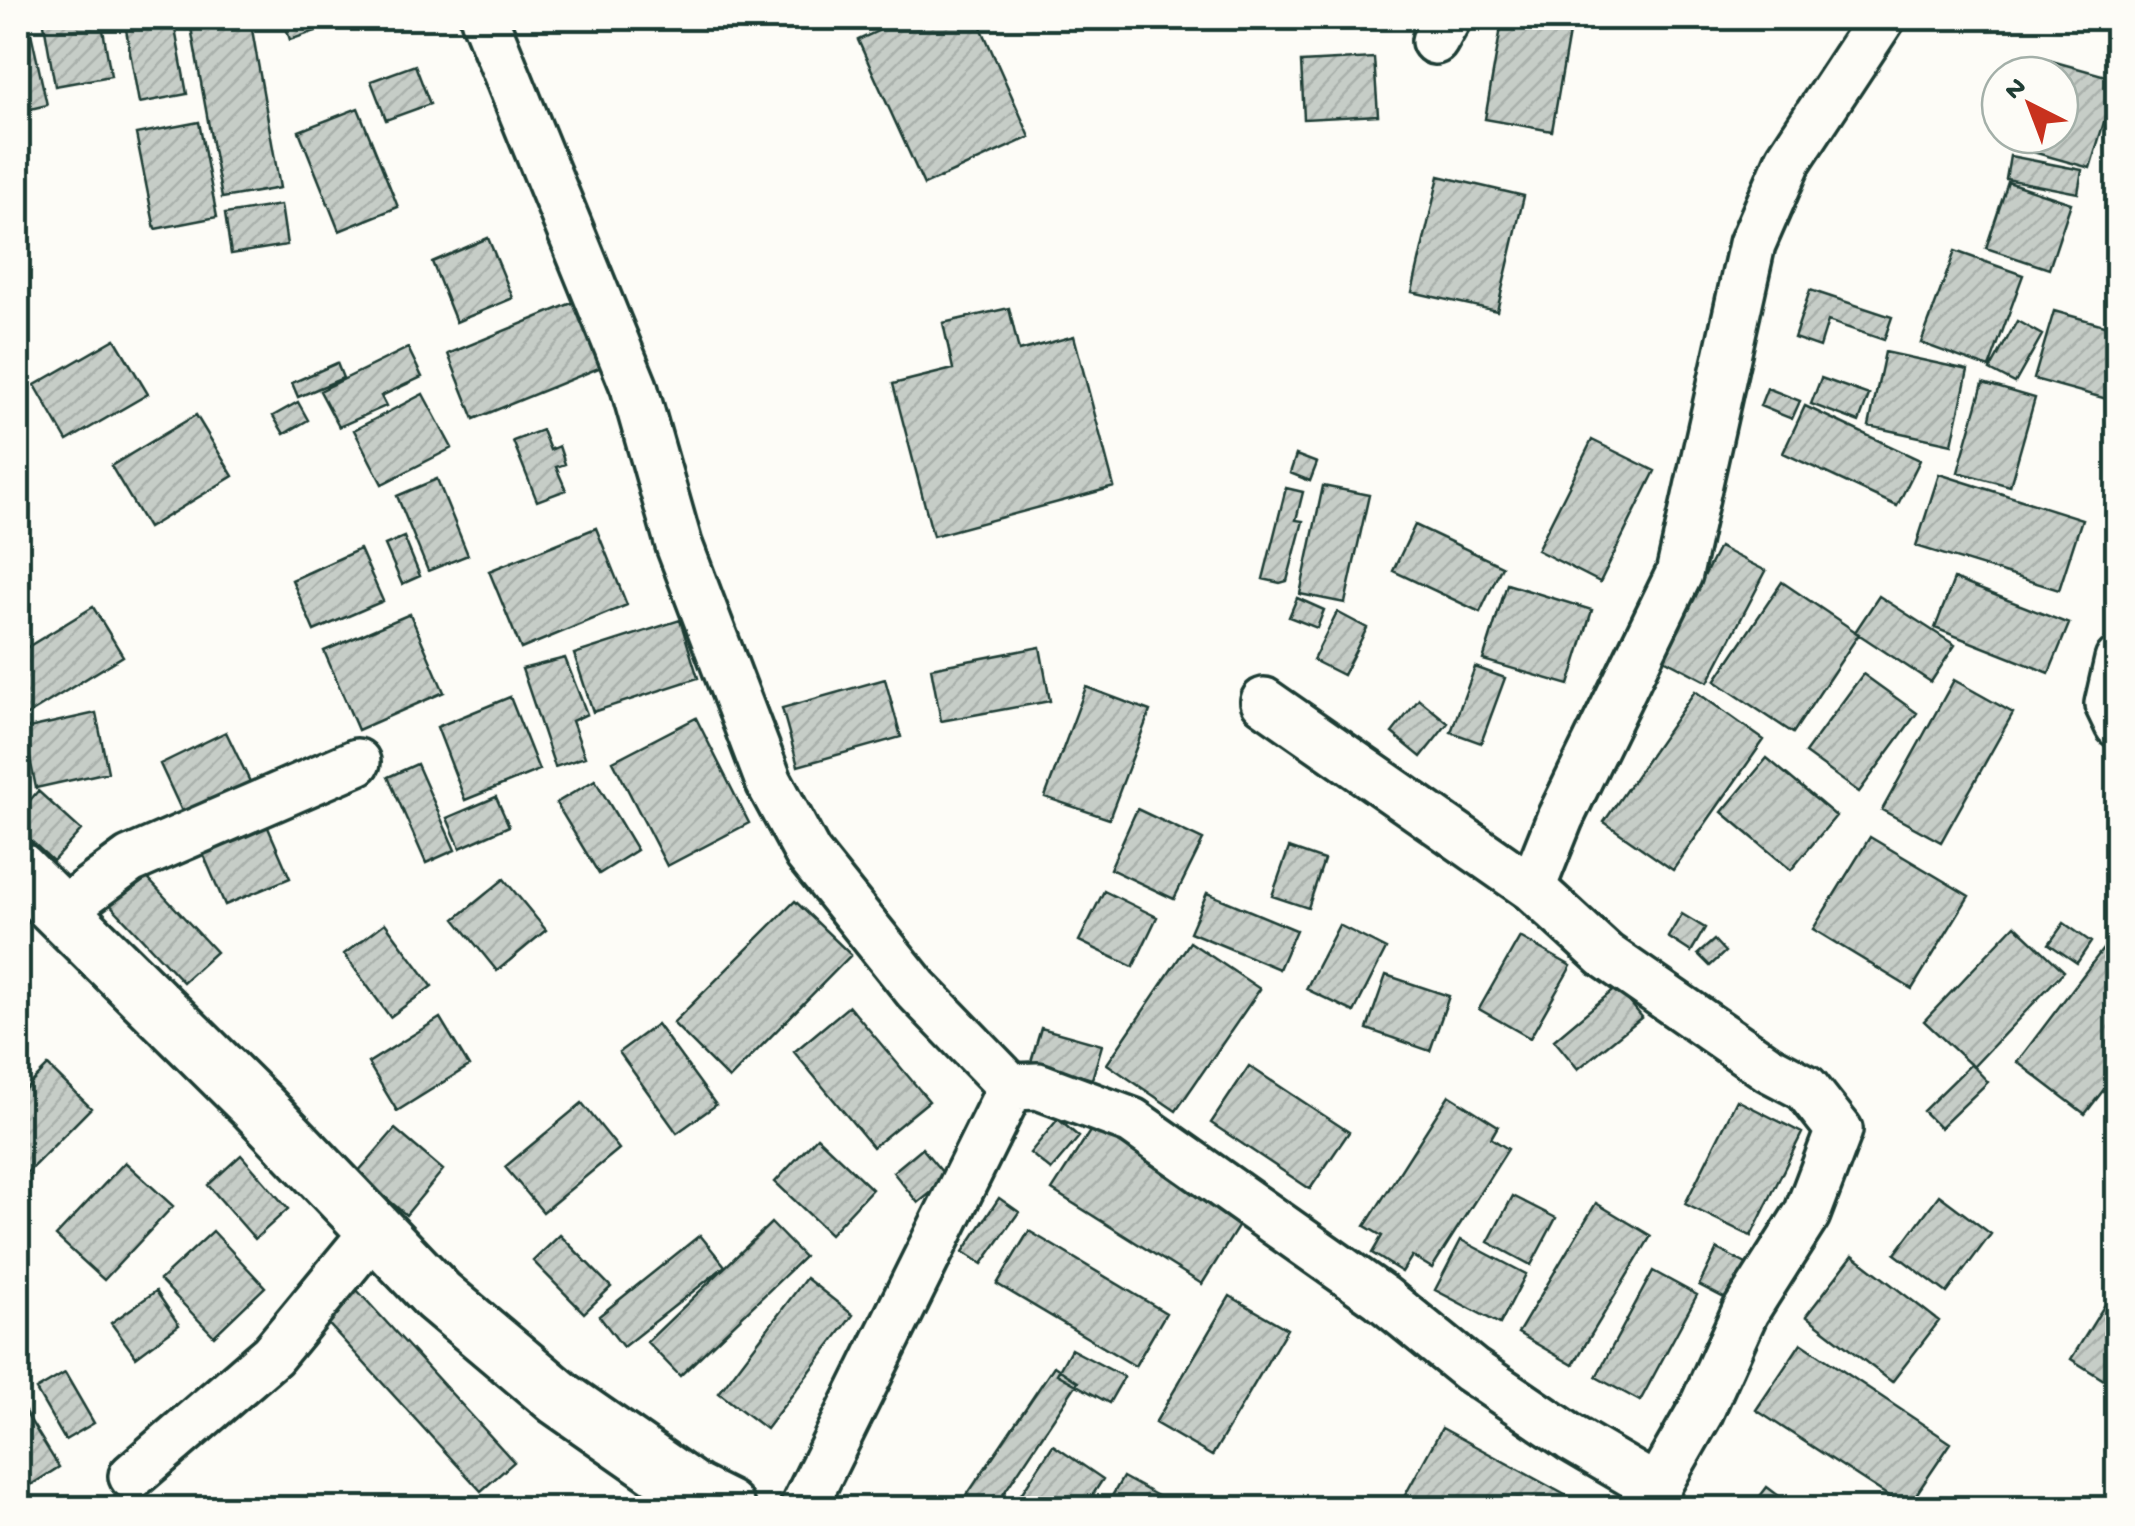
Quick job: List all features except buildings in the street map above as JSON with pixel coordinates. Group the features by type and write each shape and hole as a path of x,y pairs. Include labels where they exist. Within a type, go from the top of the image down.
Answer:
{"street":[{"path":"484,18 634,387 679,545 768,782 808,854 916,989 1012,1087 1038,1086 1132,1121 1381,1297 1471,1370 1651,1499 1700,1412 1745,1312 1807,1214 1839,1130 1806,1088 1768,1068 1605,955 1532,888 1264,701"},
{"path":"1532,888 1560,818 1678,574 1752,244 1789,158 1882,18"},
{"path":"2118,660 2108,704 2118,725"},
{"path":"60,912 130,860 356,762"},
{"path":"18,870 257,1106 374,1232 508,1358 694,1492 726,1508"},
{"path":"804,1508 1012,1087"},
{"path":"132,1476 272,1355 374,1232"}]}
